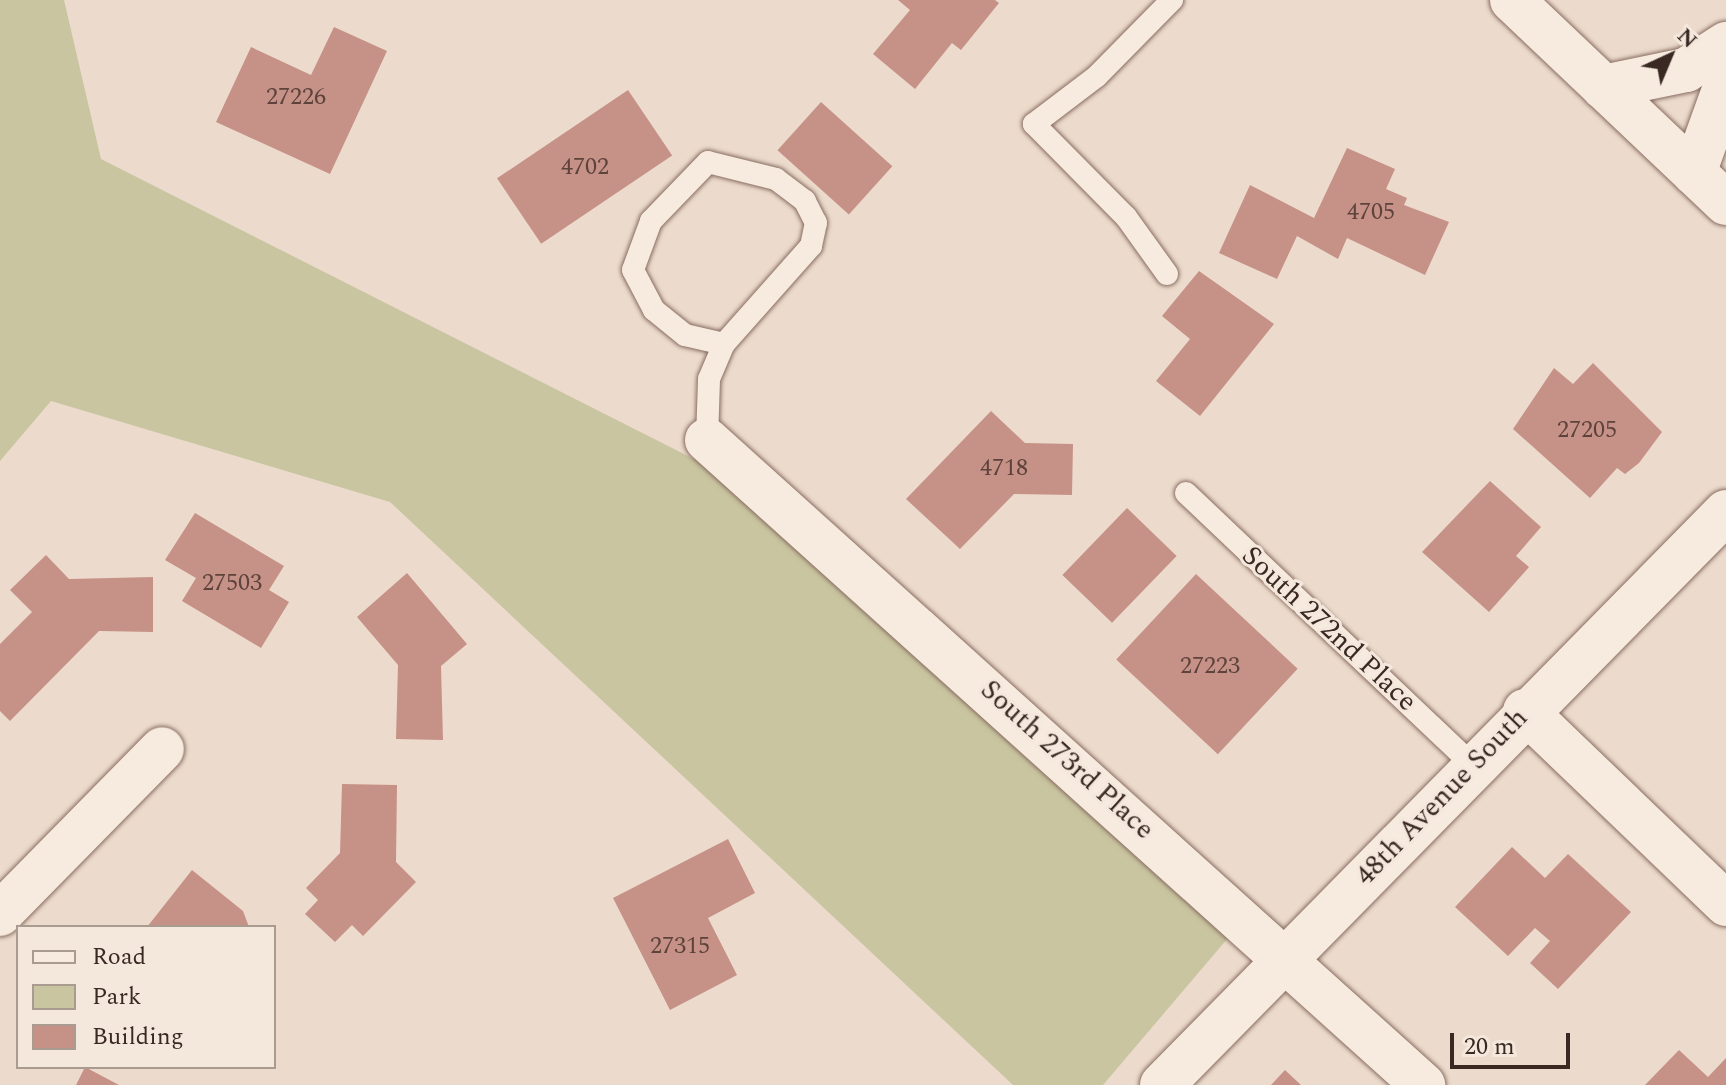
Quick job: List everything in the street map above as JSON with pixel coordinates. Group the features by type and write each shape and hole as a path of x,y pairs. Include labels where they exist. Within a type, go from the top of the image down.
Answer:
{"street":[{"path":"1512,0 1726,203"},
{"path":"1603,87 1686,70 1726,44"},
{"path":"1694,173 1726,84"},
{"name":"South 273rd Place","path":"707,440 1289,957 1423,1085"},
{"name":"48th Avenue South","path":"1162,1085 1289,957 1472,764 1726,512"},
{"path":"1525,711 1726,904"},
{"path":"0,914 162,749"}],"lane":[{"path":"1167,274 1126,217 1034,124 1097,76 1172,0"},
{"path":"707,440 709,379 724,344 811,246 816,223 805,201 776,179 708,162 651,221 633,270 654,310 685,335 724,344"},
{"name":"South 272nd Place","path":"1186,493 1472,764"}],"green space":[{"path":"0,0 64,0 101,159 773,499 1245,918 1103,1085 1013,1085 390,502 51,401 0,461"}],"building":[{"path":"898,0 995,0 999,3 961,50 952,43 915,89 873,54 910,10"},
{"path":"334,27 387,51 330,174 216,122 251,47 311,75"},
{"path":"628,90 672,155 541,244 497,178"},
{"path":"821,102 892,166 849,215 778,150"},
{"path":"1347,148 1395,169 1386,189 1407,198 1404,205 1449,222 1425,275 1347,238 1338,259 1297,236 1277,279 1219,253 1250,185 1314,218"},
{"path":"1199,271 1274,324 1200,416 1156,381 1190,339 1162,316"},
{"path":"1593,363 1662,432 1639,463 1625,474 1617,468 1590,498 1513,429 1554,368 1573,384"},
{"path":"991,411 1025,443 1073,444 1072,495 1014,494 960,549 906,499"},
{"path":"1490,481 1541,527 1516,556 1529,567 1489,612 1422,552"},
{"path":"1127,508 1177,556 1112,623 1062,575"},
{"path":"195,513 284,566 269,590 289,602 261,648 182,601 196,578 165,560"},
{"path":"46,555 69,579 153,577 153,632 99,631 10,721 0,711 0,644 32,612 10,590"},
{"path":"407,573 467,644 441,666 443,740 396,739 398,665 357,617"},
{"path":"1196,574 1298,669 1218,754 1116,660"},
{"path":"342,784 397,785 396,862 416,882 363,936 352,925 335,942 305,914 318,900 306,888 340,853"},
{"path":"728,839 755,893 708,918 737,975 670,1010 613,898"},
{"path":"1512,847 1545,878 1568,854 1631,912 1558,989 1530,963 1550,941 1535,928 1508,956 1455,907"},
{"path":"192,870 243,911 248,925 149,925"},
{"path":"1679,1050 1708,1077 1726,1058 1726,1085 1645,1085"},
{"path":"84,1069 89,1069 119,1085 76,1085"},
{"path":"1285,1070 1301,1085 1271,1085"}]}
